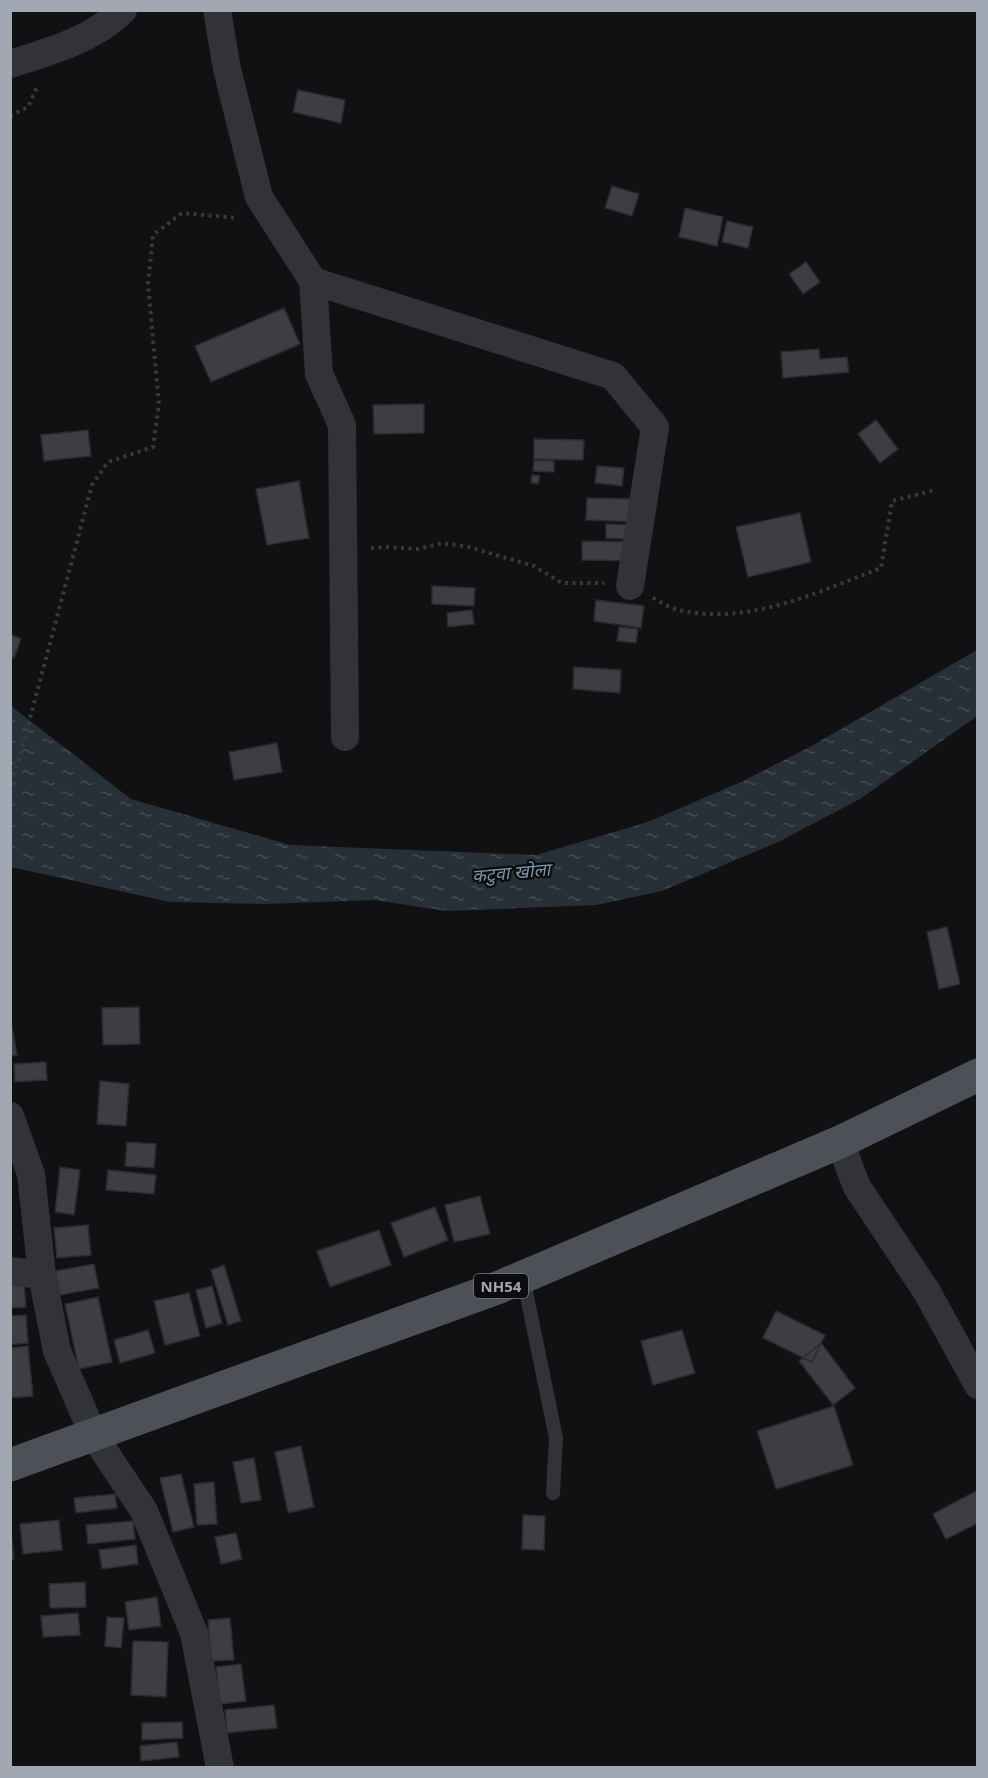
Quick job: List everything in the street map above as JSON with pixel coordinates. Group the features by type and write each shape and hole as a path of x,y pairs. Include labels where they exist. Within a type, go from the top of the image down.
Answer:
{"main road":[{"name":"NH54","path":"10,1465 523,1277 840,1142 978,1075"}],"street":[{"path":"11,61 52,51 110,24 123,10"},
{"path":"217,10 227,69 259,197 313,281 320,374 342,425 345,737"},
{"path":"313,281 613,376 655,427 630,586"},
{"path":"10,1116 31,1174 42,1275 57,1351 94,1436 144,1511 194,1633 220,1767"},
{"path":"840,1142 857,1187 927,1292 978,1385"},
{"path":"10,1272 42,1275"}],"lane":[{"path":"523,1277 556,1438 553,1493"}],"path":[{"path":"10,782 92,485 108,462 153,447 159,404 148,285 153,235 182,213 241,218 259,197"}],"water":[{"name":"कटुवा खोला","path":"977,650 977,716 860,799 778,842 662,891 596,905 446,911 375,900 264,904 170,902 11,867 11,706 131,799 290,845 536,855 648,822 741,782 808,748"}],"building":[{"path":"298,90 345,100 341,123 293,112"},
{"path":"612,186 639,194 632,216 605,208"},
{"path":"685,208 723,217 717,246 679,237"},
{"path":"727,221 753,227 748,248 722,242"},
{"path":"806,262 820,282 803,294 789,274"},
{"path":"284,308 300,344 211,382 195,346"},
{"path":"819,349 820,359 847,357 849,372 783,378 781,352"},
{"path":"424,404 424,433 374,434 373,405"},
{"path":"876,420 898,449 880,463 858,434"},
{"path":"88,430 91,456 44,461 41,435"},
{"path":"534,439 584,440 583,460 534,459"},
{"path":"534,460 554,461 554,472 533,471"},
{"path":"597,466 624,468 622,486 595,483"},
{"path":"532,475 540,476 538,484 531,483"},
{"path":"299,481 309,538 267,545 256,489"},
{"path":"587,498 640,499 639,522 586,520"},
{"path":"800,513 811,562 748,577 736,527"},
{"path":"606,524 639,525 639,540 606,538"},
{"path":"582,541 645,542 644,561 582,560"},
{"path":"432,586 475,588 474,606 432,604"},
{"path":"596,600 644,606 641,628 594,621"},
{"path":"472,610 474,624 448,627 447,613"},
{"path":"619,627 638,629 636,643 617,641"},
{"path":"10,634 21,639 14,658 10,656"},
{"path":"574,667 621,670 620,693 573,689"},
{"path":"277,743 282,772 234,780 229,752"},
{"path":"947,927 960,984 939,989 927,932"},
{"path":"139,1007 140,1044 103,1045 102,1008"},
{"path":"10,1016 17,1055 10,1056"},
{"path":"46,1062 47,1080 15,1082 14,1064"},
{"path":"100,1081 129,1084 126,1126 97,1124"},
{"path":"127,1142 156,1144 154,1168 125,1166"},
{"path":"60,1167 80,1170 74,1215 55,1212"},
{"path":"108,1170 156,1175 154,1194 106,1190"},
{"path":"480,1196 490,1234 454,1242 445,1205"},
{"path":"435,1207 448,1240 404,1257 391,1223"},
{"path":"88,1225 91,1255 57,1258 54,1228"},
{"path":"379,1230 391,1265 330,1287 317,1251"},
{"path":"94,1264 99,1288 60,1295 55,1271"},
{"path":"224,1265 241,1321 228,1325 211,1270"},
{"path":"10,1284 24,1284 26,1307 10,1308"},
{"path":"212,1286 222,1323 206,1328 196,1290"},
{"path":"189,1293 200,1336 165,1345 154,1301"},
{"path":"98,1297 112,1362 79,1369 65,1304"},
{"path":"776,1311 825,1335 812,1362 763,1338"},
{"path":"26,1315 28,1343 10,1345 10,1316"},
{"path":"148,1330 155,1353 120,1363 114,1340"},
{"path":"682,1330 695,1373 653,1385 641,1341"},
{"path":"821,1343 855,1388 833,1405 799,1361"},
{"path":"28,1346 33,1396 10,1398 10,1348"},
{"path":"834,1406 853,1465 776,1489 757,1431"},
{"path":"301,1446 314,1507 288,1513 275,1452"},
{"path":"254,1458 261,1500 241,1503 233,1462"},
{"path":"181,1474 194,1527 173,1532 160,1478"},
{"path":"214,1482 217,1524 197,1525 194,1484"},
{"path":"978,1490 978,1523 946,1539 933,1514"},
{"path":"115,1494 117,1508 76,1513 74,1498"},
{"path":"523,1515 545,1516 544,1550 522,1549"},
{"path":"59,1520 62,1550 23,1554 20,1524"},
{"path":"133,1521 135,1539 88,1544 86,1525"},
{"path":"10,1524 14,1559 10,1559"},
{"path":"236,1533 242,1559 221,1564 215,1537"},
{"path":"136,1545 138,1564 102,1569 99,1550"},
{"path":"85,1582 86,1607 50,1608 49,1584"},
{"path":"157,1597 161,1626 129,1630 125,1602"},
{"path":"78,1613 80,1635 43,1637 41,1616"},
{"path":"107,1617 124,1618 121,1648 105,1646"},
{"path":"230,1618 234,1660 211,1661 208,1620"},
{"path":"133,1641 168,1642 166,1697 131,1695"},
{"path":"241,1664 246,1701 220,1704 216,1667"},
{"path":"274,1705 277,1728 227,1733 225,1710"},
{"path":"182,1722 183,1738 142,1740 142,1723"},
{"path":"177,1742 179,1757 141,1761 140,1746"}]}
